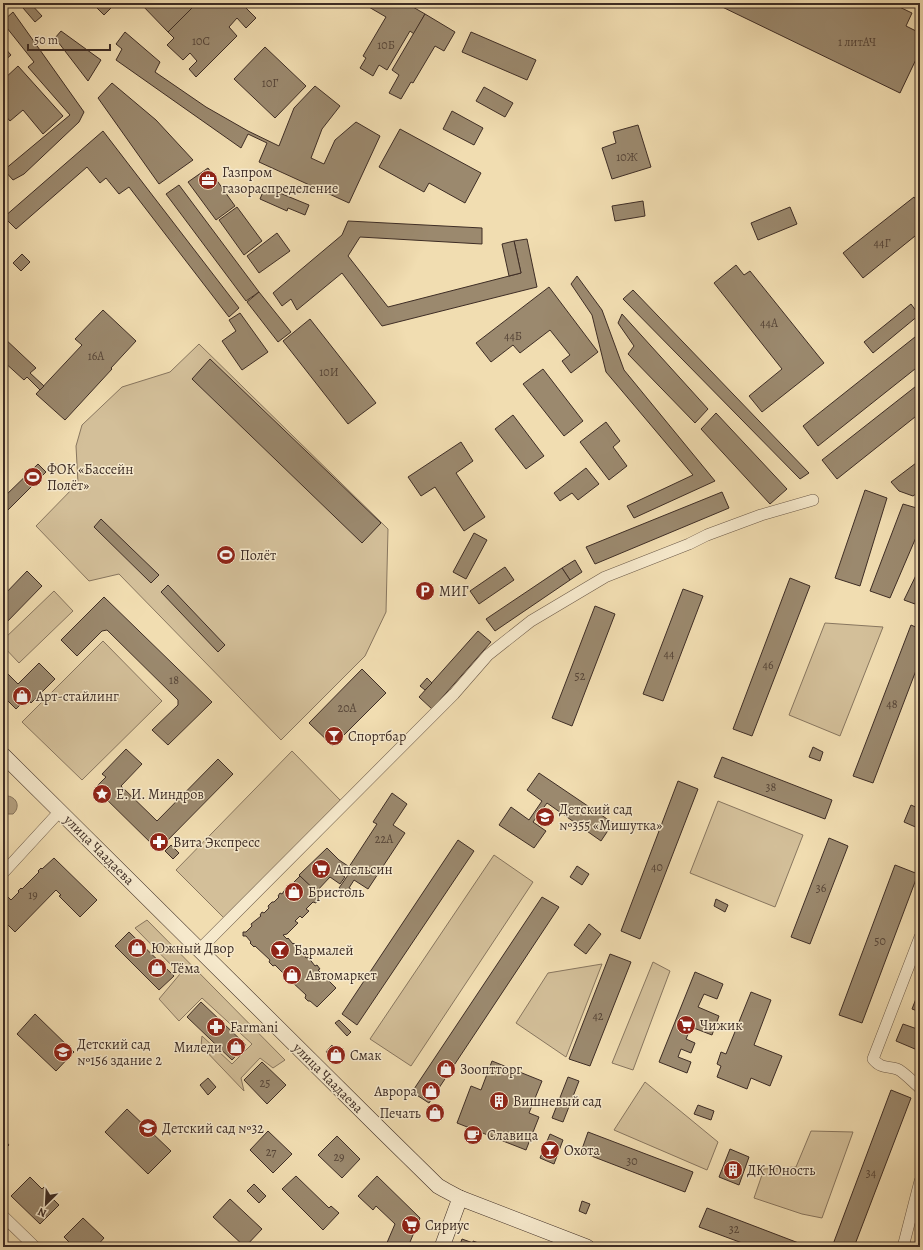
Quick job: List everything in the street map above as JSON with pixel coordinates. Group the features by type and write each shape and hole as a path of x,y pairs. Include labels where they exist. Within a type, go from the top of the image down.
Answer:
{"street":[{"path":"199,950 454,694 488,655 531,621 605,577 761,515 813,500"},
{"name":"улица Чаадаева","path":"3,755 433,1180 445,1190 460,1198 587,1247"},
{"path":"3,873 60,811"},
{"path":"920,937 873,1059 888,1069 898,1069 920,1088"},
{"path":"903,1247 920,1181"},
{"path":"442,1247 460,1198"},
{"path":"3,1216 35,1247"}],"shaded area":[{"name":"Полёт","path":"199,344 388,529 386,612 365,656 281,740 119,574 89,581 36,526 78,483 76,446 82,425 122,387 170,372"},
{"path":"54,591 73,611 19,663 3,646 3,640"},
{"path":"825,623 883,627 840,736 789,715"},
{"path":"103,641 162,701 82,780 22,722"},
{"path":"292,751 341,801 225,919 176,870"},
{"path":"8,796 14,799 17,804 17,809 13,814 6,814 3,812 3,798"},
{"path":"718,801 803,835 775,907 690,873"},
{"path":"494,855 533,882 411,1066 370,1039"},
{"path":"147,920 285,1060 273,1068 260,1058 241,1078 244,1091 201,1046 202,1036 232,1064 252,1044 202,998 179,1021 159,999 180,974 135,928"},
{"path":"653,962 670,971 633,1070 612,1063"},
{"path":"602,964 566,1057 516,1023 548,973"},
{"path":"645,1082 718,1142 707,1170 614,1130"},
{"path":"811,1131 853,1132 822,1218 802,1214 754,1198 764,1169 796,1167"}],"building":[{"path":"30,3 42,16 35,22 23,8"},
{"path":"92,3 116,3 104,15"},
{"path":"197,3 168,32 141,4"},
{"path":"197,3 241,3 256,18 246,28 237,18 229,27 237,36 196,77 189,69 197,61 190,53 183,60 167,45 174,38 168,32"},
{"path":"362,3 406,3 425,14 414,34 410,31 387,70 379,65 373,76 360,68 366,58 363,56 386,17"},
{"path":"714,3 891,3 912,13 906,26 920,33 920,51 900,93"},
{"path":"13,12 84,112 79,122 24,174 13,180 4,170 70,115 28,67 34,62 3,23 3,21"},
{"path":"425,14 455,32 444,51 435,46 413,83 411,82 401,99 389,93 399,75 392,70"},
{"path":"61,31 101,60 88,81 55,38"},
{"path":"125,32 160,62 155,72 206,107 248,131 279,146 294,108 315,86 340,106 322,129 311,158 324,164 335,140 356,122 380,136 349,203 259,162 267,143 248,134 241,148 116,60 122,49 116,44"},
{"path":"471,32 536,60 527,80 462,52"},
{"path":"3,46 11,55 3,62"},
{"path":"265,47 306,86 275,118 234,79"},
{"path":"18,66 63,116 43,134 23,110 10,121 3,113 3,80"},
{"path":"112,83 156,120 193,160 159,184 98,98"},
{"path":"484,87 513,103 505,117 476,101"},
{"path":"452,111 483,128 474,145 443,129"},
{"path":"638,125 651,167 612,179 602,148 616,143 613,132"},
{"path":"400,129 481,173 465,203 429,183 424,192 379,167"},
{"path":"103,131 239,308 229,317 129,187 119,194 106,178 100,183 87,167 16,229 4,217"},
{"path":"208,168 235,206 216,220 188,182"},
{"path":"179,185 259,292 246,301 166,194"},
{"path":"265,187 309,205 305,215 288,208 287,211 260,199"},
{"path":"914,197 920,205 920,232 863,278 843,253"},
{"path":"643,201 645,216 615,221 612,206"},
{"path":"237,207 262,241 244,255 219,220"},
{"path":"790,207 797,224 758,240 751,223"},
{"path":"348,221 482,228 482,244 360,237 348,256 388,307 521,273 514,241 527,239 537,287 382,326 342,273 297,310 291,299 282,306 273,293 342,235"},
{"path":"277,233 290,251 259,273 247,256"},
{"path":"514,241 521,273 509,276 502,244"},
{"path":"22,254 30,262 21,271 13,263"},
{"path":"736,265 744,275 750,271 824,363 762,412 749,396 782,369 714,283"},
{"path":"577,276 602,310 624,370 715,481 634,518 627,506 693,475 606,372 592,315 571,284"},
{"path":"549,287 598,352 571,373 562,361 570,355 550,330 520,353 513,345 491,362 476,343"},
{"path":"633,290 809,473 800,479 623,299"},
{"path":"259,292 291,332 278,342 247,302"},
{"path":"911,304 919,315 873,353 864,342"},
{"path":"103,310 136,341 65,420 36,394 82,345 75,339"},
{"path":"240,313 268,352 242,370 222,341 236,331 229,320"},
{"path":"622,314 708,409 695,423 628,354 634,346 618,323"},
{"path":"310,319 376,403 348,424 283,341"},
{"path":"920,333 920,365 818,446 803,426"},
{"path":"3,337 36,368 30,373 44,386 40,390 27,377 24,380 3,361"},
{"path":"210,359 381,523 362,543 192,379"},
{"path":"543,369 583,421 564,436 523,384"},
{"path":"920,383 920,413 837,479 822,460"},
{"path":"716,413 787,489 770,504 701,429"},
{"path":"513,415 544,456 526,469 495,429"},
{"path":"606,422 620,441 613,447 627,466 609,480 580,442"},
{"path":"461,442 473,461 456,473 485,517 464,531 435,487 421,496 408,477"},
{"path":"920,460 920,491 913,496 899,491 891,482"},
{"path":"38,464 46,472 3,515 3,498"},
{"path":"586,468 599,484 578,500 572,493 560,501 554,493"},
{"path":"865,490 887,498 860,586 835,578"},
{"path":"722,492 729,508 595,564 586,547"},
{"path":"903,504 920,509 920,528 890,598 870,591"},
{"path":"101,519 159,575 151,583 94,527"},
{"path":"474,533 487,540 466,579 453,572"},
{"path":"575,560 582,572 570,580 562,568"},
{"path":"505,567 514,580 479,604 470,591"},
{"path":"920,567 920,594 915,604 904,600"},
{"path":"562,568 570,580 495,631 486,619"},
{"path":"27,571 42,586 3,626 3,596"},
{"path":"790,578 810,586 752,736 733,729"},
{"path":"168,585 225,645 218,652 161,592"},
{"path":"683,589 703,596 663,701 643,694"},
{"path":"104,597 212,702 168,745 152,730 178,705 178,700 107,630 102,631 77,656 61,640"},
{"path":"595,606 615,614 572,726 552,718"},
{"path":"911,625 920,629 920,660 873,783 853,776"},
{"path":"478,631 491,642 432,709 419,697"},
{"path":"39,663 55,679 31,703 27,698 16,709 3,696 3,669 18,684"},
{"path":"362,669 386,693 333,746 309,723"},
{"path":"427,678 432,683 425,690 420,686"},
{"path":"813,747 823,752 820,761 809,757"},
{"path":"126,749 142,764 121,786 157,821 218,759 233,774 158,850 95,788 106,777 102,774"},
{"path":"722,757 832,800 825,819 714,777"},
{"path":"539,773 613,823 601,841 547,803 533,822 546,831 534,848 499,825 511,807 529,820 542,801 527,790"},
{"path":"678,781 698,789 640,939 621,931"},
{"path":"392,793 407,804 393,825 405,833 368,889 354,880 349,888 352,890 349,894 339,888 348,875 345,873 377,824 373,822"},
{"path":"911,805 920,809 920,829 904,822"},
{"path":"829,838 848,846 810,944 791,937"},
{"path":"458,840 474,851 357,1025 342,1014"},
{"path":"171,845 179,853 173,859 165,851"},
{"path":"327,848 339,860 348,866 342,875 345,877 340,884 330,877 316,892 299,875"},
{"path":"54,858 97,900 80,917 59,896 61,895 56,890 15,932 3,920 3,896 5,894 11,900 21,888 22,889 39,872 38,871 41,868 42,869"},
{"path":"895,865 918,874 862,1023 839,1015"},
{"path":"577,866 589,874 582,885 570,877"},
{"path":"300,876 319,894 317,897 319,899 316,903 313,902 306,909 309,911 302,918 300,916 295,921 298,923 287,934 283,935 293,944 294,943 296,945 295,946 305,954 304,955 306,958 308,957 315,966 317,965 320,969 318,970 336,988 317,1007 308,1001 305,998 306,995 291,981 289,981 275,965 273,966 269,962 270,960 250,943 251,942 246,936 243,936 243,932 246,932 252,926 251,924 261,916 260,915 262,912 264,913 269,908 268,906 279,897 278,896 280,893 282,894 289,884 291,885"},
{"path":"542,897 559,907 429,1103 412,1092"},
{"path":"716,899 728,905 725,912 714,906"},
{"path":"589,924 601,934 586,954 574,945"},
{"path":"129,932 174,976 159,990 115,946"},
{"path":"610,954 631,962 590,1066 569,1059"},
{"path":"695,972 723,984 717,999 704,994 698,1007 719,1016 712,1035 691,1027 686,1039 695,1043 691,1053 681,1049 678,1057 691,1062 687,1073 659,1062"},
{"path":"919,991 920,992 920,1012 912,1009"},
{"path":"751,992 771,1000 754,1045 782,1056 770,1086 751,1078 747,1089 717,1077 721,1066 717,1064 721,1052 726,1054"},
{"path":"201,1002 246,1045 232,1060 187,1017"},
{"path":"35,1014 74,1052 56,1071 17,1034"},
{"path":"339,1020 351,1032 347,1036 335,1023"},
{"path":"903,1024 920,1030 920,1035 915,1049 896,1041"},
{"path":"332,1045 344,1057 337,1063 326,1052"},
{"name":"Вишневый сад","path":"492,1061 542,1081 529,1113 539,1117 526,1150 457,1123 471,1086 481,1090"},
{"path":"262,1062 286,1085 267,1104 244,1080"},
{"path":"568,1077 579,1081 563,1122 552,1118"},
{"path":"208,1078 216,1087 208,1095 200,1085"},
{"path":"891,1090 911,1098 854,1247 832,1247"},
{"path":"698,1105 714,1111 711,1120 694,1114"},
{"path":"127,1109 171,1151 148,1174 105,1132"},
{"path":"433,1109 438,1112 435,1116 431,1113"},
{"path":"268,1131 292,1154 273,1173 250,1150"},
{"path":"588,1132 693,1172 685,1192 581,1152"},
{"path":"550,1134 563,1140 554,1164 540,1158"},
{"path":"337,1136 360,1159 342,1178 318,1155"},
{"path":"3,1138 9,1145 3,1151"},
{"name":"ДК Юность","path":"730,1149 749,1157 739,1185 719,1177"},
{"path":"296,1176 329,1208 331,1206 339,1213 323,1230 282,1189"},
{"path":"377,1176 420,1218 408,1247 380,1247 382,1243 386,1245 395,1224 376,1206 373,1210 358,1196"},
{"path":"30,1177 42,1189 44,1187 49,1191 47,1193 59,1205 40,1224 11,1196"},
{"path":"254,1184 266,1196 259,1203 247,1191"},
{"path":"230,1199 262,1229 245,1247 213,1217"},
{"path":"582,1201 590,1204 586,1214 579,1211"},
{"path":"707,1208 810,1247 753,1247 699,1227"},
{"path":"83,1218 104,1238 96,1247 71,1247 72,1245 64,1237"},
{"path":"462,1239 484,1245 484,1247 459,1247"}],"place":[{"name":"Газпром газораспределение","path":"208,180"},
{"name":"ФОК «Бассейн Полёт»","path":"33,477"},
{"name":"Полёт","path":"226,555"},
{"name":"МИГ","path":"425,591"},
{"name":"Арт-стайлинг","path":"22,696"},
{"name":"Спортбар","path":"334,736"},
{"name":"Е. И. Миндров","path":"102,794"},
{"name":"Детский сад №355 «Мишутка»","path":"545,817"},
{"name":"Вита Экспресс","path":"159,842"},
{"name":"Апельсин","path":"321,869"},
{"name":"Бристоль","path":"294,892"},
{"name":"Южный Двор","path":"137,948"},
{"name":"Бармалей","path":"280,950"},
{"name":"Тёма","path":"157,968"},
{"name":"Автомаркет","path":"292,975"},
{"name":"Чижик","path":"686,1025"},
{"name":"Farmani","path":"216,1027"},
{"name":"Миледи","path":"236,1047"},
{"name":"Детский сад №156 здание 2","path":"63,1052"},
{"name":"Смак","path":"336,1055"},
{"name":"Зооптторг","path":"446,1069"},
{"name":"Аврора","path":"431,1091"},
{"name":"Вишневый сад","path":"499,1101"},
{"name":"Печать","path":"435,1113"},
{"name":"Детский сад №32","path":"148,1128"},
{"name":"Славица","path":"473,1135"},
{"name":"Охота","path":"550,1150"},
{"name":"ДК Юность","path":"733,1170"},
{"name":"Сириус","path":"411,1225"}]}
